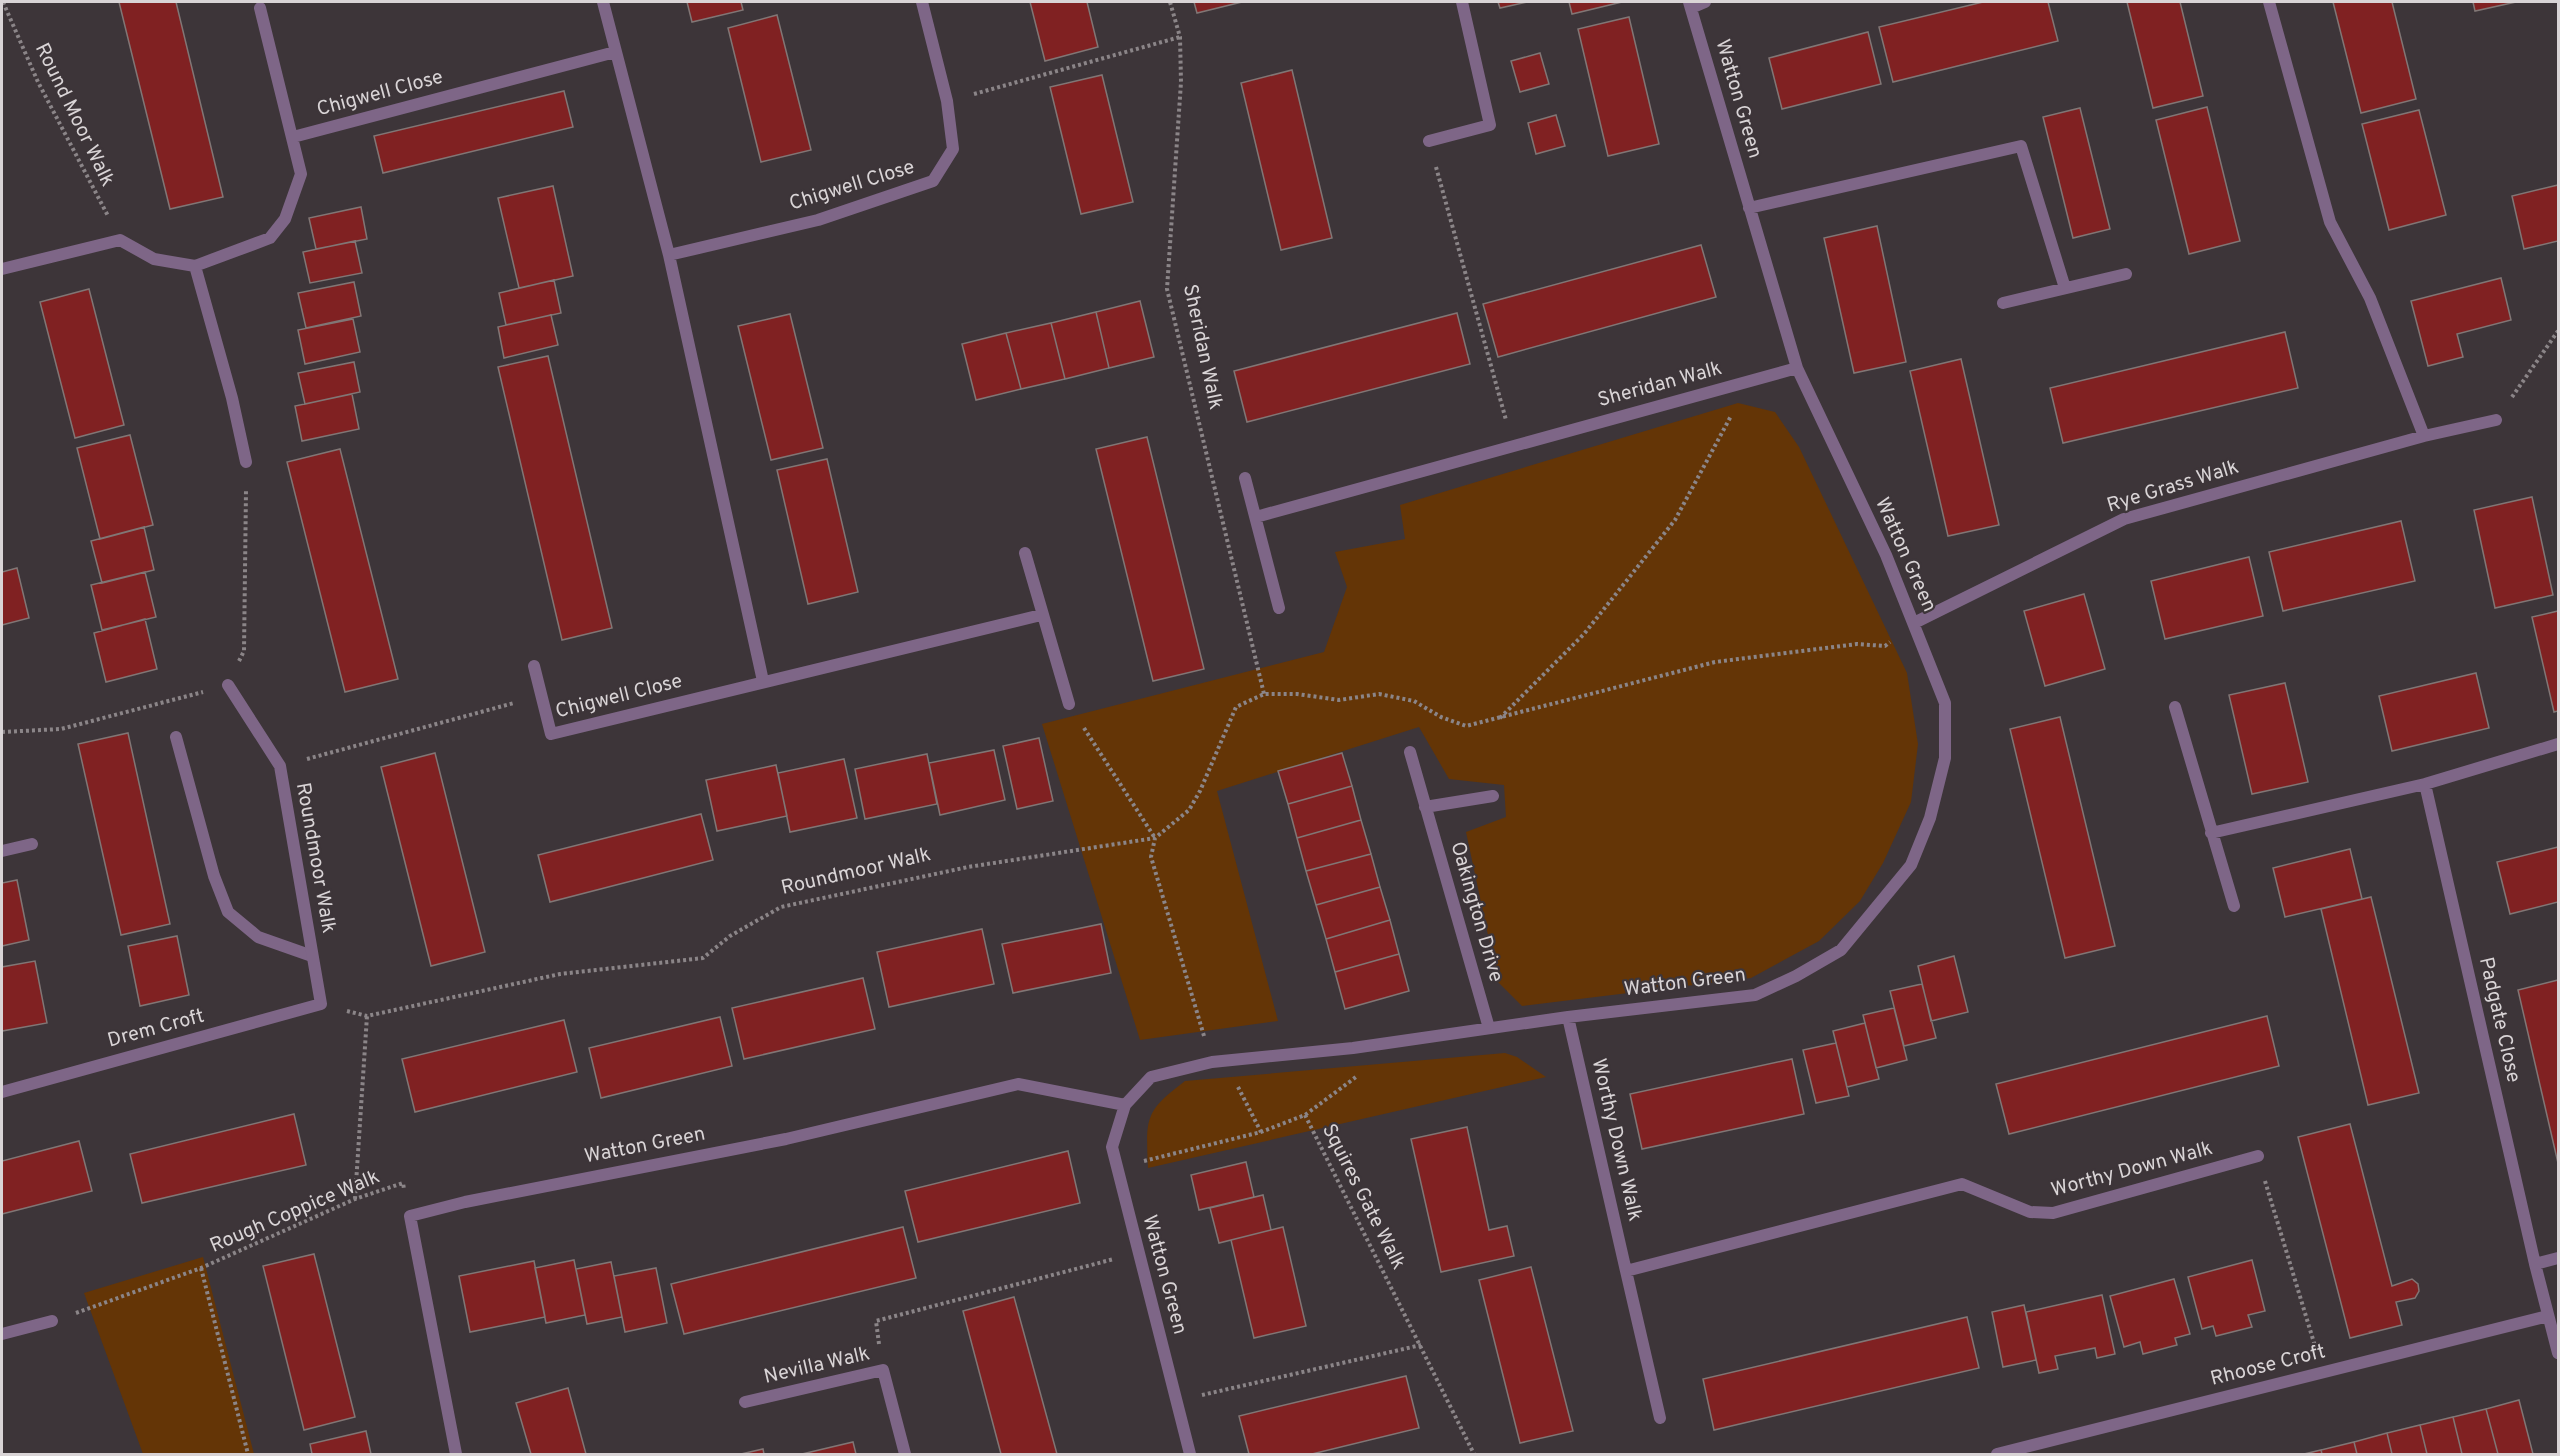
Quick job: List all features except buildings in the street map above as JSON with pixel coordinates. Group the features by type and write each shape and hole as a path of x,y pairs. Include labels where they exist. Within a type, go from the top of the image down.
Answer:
{"street":[{"path":"603,2 669,255 763,681"},
{"name":"Chigwell Close","path":"669,255 818,220 933,181 953,149 947,101 922,2"},
{"path":"1429,141 1490,125 1462,2"},
{"path":"1690,5 1705,2"},
{"path":"2269,2 2330,222 2370,298 2424,436"},
{"name":"Watton Green","path":"1190,1455 1112,1148 1125,1105 1151,1077 1225,1060 1353,1048 1568,1017 1755,995 1796,976 1841,950 1911,865 1930,818 1946,759 1945,703 1886,555 1797,368 1690,5"},
{"path":"2,269 120,240 154,259 195,266 270,238 285,219 301,174 260,8"},
{"name":"Chigwell Close","path":"293,137 615,52"},
{"path":"1749,208 2021,146 2065,288"},
{"path":"195,266 232,398 246,462"},
{"path":"2003,303 2126,274"},
{"name":"Sheridan Walk","path":"1256,517 1797,368"},
{"name":"Rye Grass Walk","path":"1914,623 2124,519 2424,436 2496,420"},
{"path":"1245,478 1279,608"},
{"path":"1025,553 1041,615 1069,704"},
{"name":"Chigwell Close","path":"534,666 551,734 1041,615"},
{"name":"Roundmoor Walk","path":"228,685 280,766 321,1004"},
{"path":"2175,707 2234,906"},
{"path":"176,737 214,876 228,912 258,937 312,956"},
{"path":"2211,833 2425,784 2559,744"},
{"name":"Oakington Drive","path":"1410,752 1490,1028"},
{"name":"Padgate Close","path":"2425,784 2535,1264 2559,1353"},
{"path":"1425,807 1493,796"},
{"path":"2,851 32,844"},
{"name":"Drem Croft","path":"2,1092 321,1004"},
{"name":"Worthy Down Walk","path":"1568,1017 1660,1418"},
{"name":"Watton Green","path":"410,1216 465,1202 786,1138 1018,1084 1125,1105"},
{"name":"Worthy Down Walk","path":"1626,1271 1962,1184 2030,1212 2053,1212 2258,1156"},
{"path":"410,1216 456,1455"},
{"path":"2535,1264 2559,1258"},
{"name":"Rhoose Croft","path":"1997,1455 2548,1316"},
{"path":"2,1334 52,1321"},
{"name":"Nevilla Walk","path":"745,1402 883,1370 905,1455"}],"path":[{"name":"Round Moor Walk","path":"3,2 38,82 120,240"},
{"name":"Sheridan Walk","path":"1170,2 1180,37 1181,82 1167,289 1264,694"},
{"path":"947,101 1180,37"},
{"path":"1429,141 1513,446"},
{"path":"2496,420 2559,331"},
{"path":"1499,718 1584,634 1675,520 1749,382"},
{"path":"2,732 61,729 228,685 244,651 246,462"},
{"path":"1212,1062 1151,857 1155,838 1189,810 1200,791 1236,707 1264,694 1297,694 1339,700 1379,694 1414,701 1441,717 1466,726 1715,662 1857,644 1885,646 1914,623"},
{"path":"280,766 542,695"},
{"path":"1069,704 1155,838"},
{"name":"Roundmoor Walk","path":"321,1004 367,1016 560,974 704,958 730,936 781,907 968,867 1155,838"},
{"path":"355,1199 367,1016"},
{"name":"Squires Gate Walk","path":"1353,1048 1356,1078 1305,1115 1474,1455"},
{"path":"1225,1060 1260,1132"},
{"path":"1117,1167 1260,1132 1305,1115"},
{"path":"2258,1156 2323,1372"},
{"name":"Rough Coppice Walk","path":"52,1321 201,1268 355,1199 403,1183 410,1216"},
{"path":"883,1370 876,1321 1138,1252"},
{"name":"Rough Coppice Walk","path":"201,1268 248,1455"},
{"path":"1178,1401 1421,1345"}],"shaded area":[{"path":"1738,403 1775,412 1799,447 1907,673 1918,744 1911,802 1883,863 1860,901 1819,941 1751,978 1522,1006 1498,982 1466,832 1506,817 1504,785 1449,779 1419,727 1217,791 1278,1021 1140,1040 1042,724 1324,652 1347,587 1335,552 1405,539 1400,505"},
{"path":"1505,1053 1517,1057 1546,1077 1148,1168 1147,1138 1150,1117 1162,1101 1185,1081"},
{"path":"203,1257 254,1454 143,1454 84,1293"}]}
